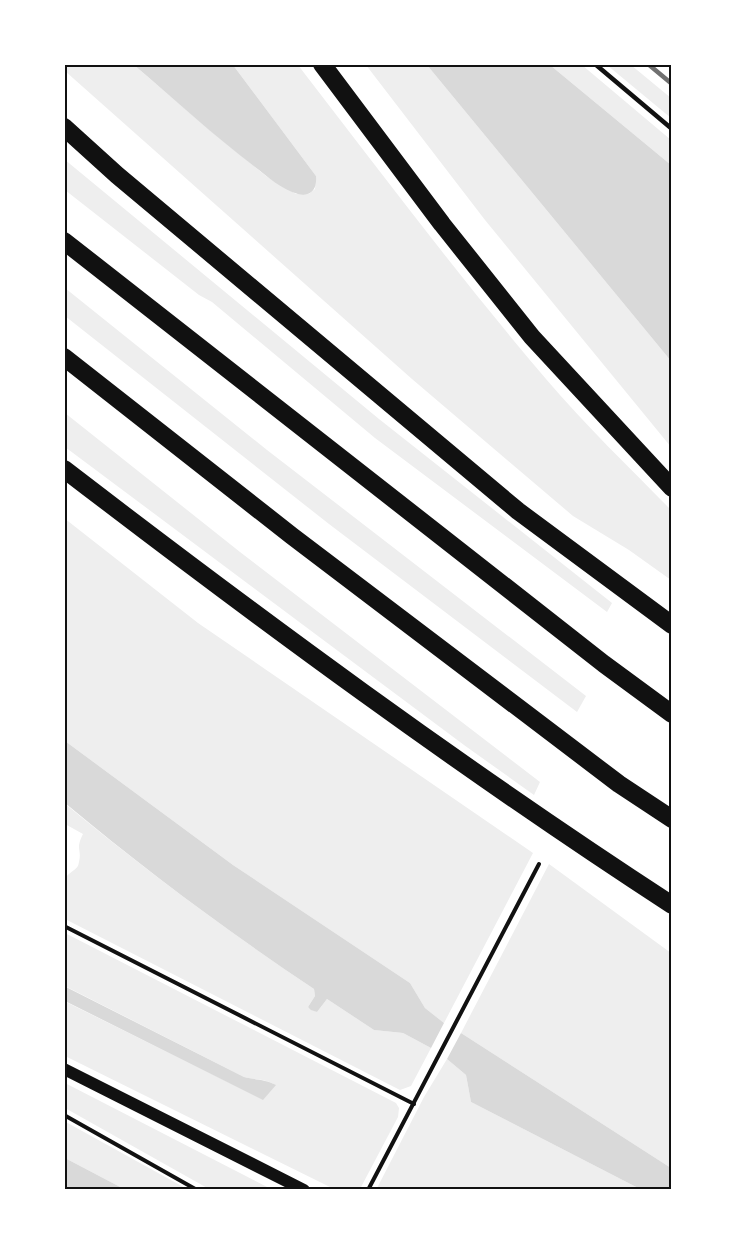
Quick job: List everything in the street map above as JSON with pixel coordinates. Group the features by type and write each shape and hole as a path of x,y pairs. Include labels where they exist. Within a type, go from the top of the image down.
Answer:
{"highway":[{"path":"322,64 442,224 532,337 672,488"},
{"path":"64,127 134,190 518,511 672,625"},
{"path":"64,241 667,711"},
{"path":"64,357 292,536 619,784 672,819"},
{"path":"64,469 344,678 584,848 672,905"}],"main road":[{"path":"64,1068 304,1190"}],"lane":[{"path":"595,64 672,129"}],"path":[{"path":"368,1190 539,864"},
{"path":"64,926 414,1104"},
{"path":"64,1115 197,1190"}],"shaded area":[{"path":"65,65 134,65 266,176 296,194 309,194 315,189 316,176 233,65 298,65 514,341 576,413 671,510 671,580 629,550 573,516 412,379 65,71"},
{"path":"134,65 233,65 316,176 313,191 303,195 298,194 275,182"},
{"path":"366,65 427,65 671,361 671,447 485,220"},
{"path":"427,65 550,65 671,165 671,361"},
{"path":"550,65 582,65 671,140 671,165"},
{"path":"607,65 631,65 671,98 671,118"},
{"path":"64,159 379,419 612,603 607,612 375,438 212,302 199,295 65,190"},
{"path":"65,288 267,450 586,696 577,712 329,524 65,316"},
{"path":"65,413 240,552 540,782 534,795 65,447"},
{"path":"64,518 198,623 533,853 444,1023 425,1008 410,983 233,865 65,741"},
{"path":"65,741 233,865 410,983 425,1008 444,1023 431,1048 403,1033 374,1030 327,999 317,1012 311,1010 308,1007 315,996 314,989 186,899 65,803"},
{"path":"64,803 186,899 314,989 315,996 308,1007 317,1012 327,999 374,1030 403,1033 431,1048 411,1086 400,1090 65,919 63,897 65,880 78,865 79,843 83,834 65,824"},
{"path":"549,864 671,953 671,1168 461,1033"},
{"path":"65,933 396,1103 399,1108 398,1117 360,1189 334,1189 65,1056 64,1001 262,1099 275,1085 244,1077 65,986"},
{"path":"64,986 244,1077 276,1085 263,1100 65,1001"},
{"path":"461,1033 671,1168 671,1189 640,1189 471,1102 466,1075 447,1059"},
{"path":"447,1059 466,1075 471,1102 640,1189 376,1190 424,1097"},
{"path":"65,1083 271,1189 209,1189 65,1108"},
{"path":"64,1121 187,1189 124,1189 65,1158"},
{"path":"65,1158 124,1189 65,1189"}],"railway":[{"path":"648,64 672,84"}]}
